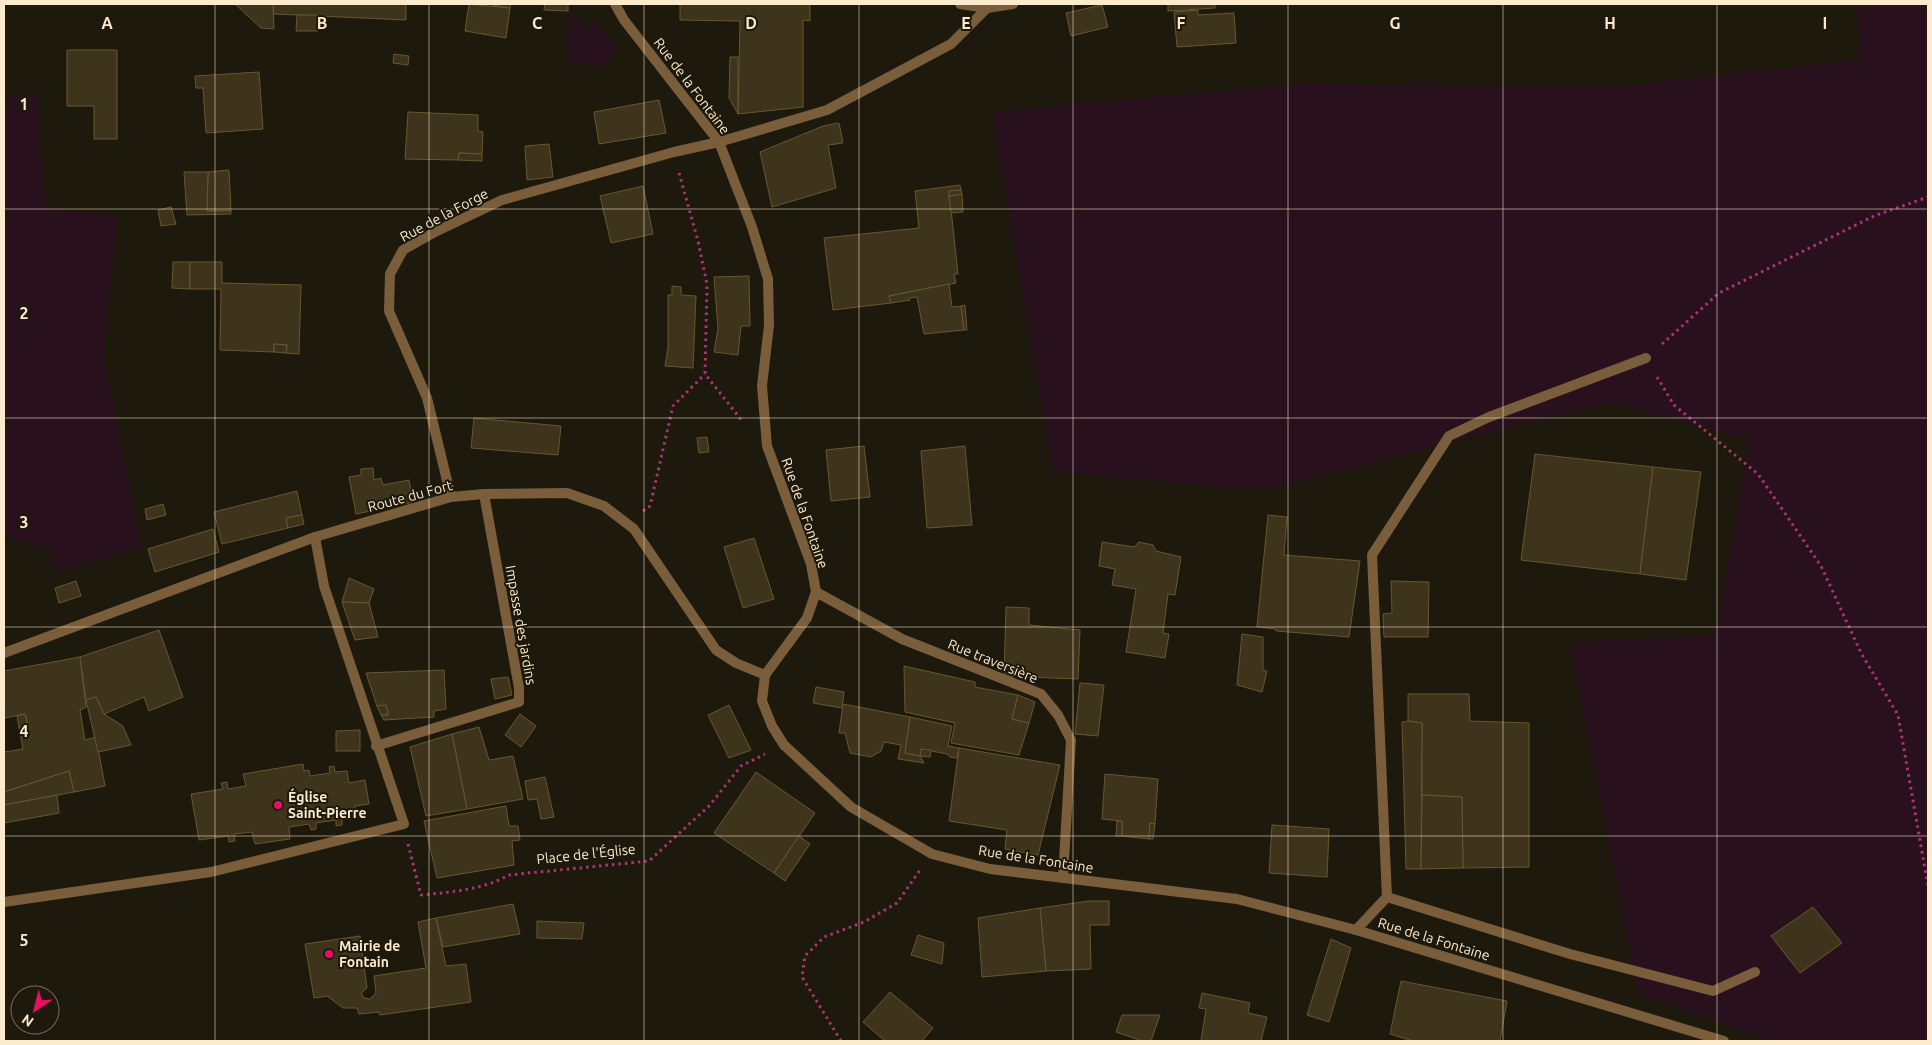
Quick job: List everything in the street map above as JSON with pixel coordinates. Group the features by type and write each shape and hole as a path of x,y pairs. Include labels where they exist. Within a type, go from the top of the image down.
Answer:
{"street":[{"name":"Rue de la Fontaine","path":"614,4 624,20 719,142 752,227 768,280 769,325 762,386 766,446 811,564 816,592 807,618 765,675 762,701 772,726 784,745 851,806 932,854 990,869 1237,899 1356,930 1724,1041"},
{"path":"960,4 987,8 1013,4"},
{"name":"Rue de la Forge","path":"451,497 427,398 389,311 390,274 403,250 435,232 502,200 674,152 719,142 827,110 951,44 987,8"},
{"path":"1356,930 1387,897 1372,555 1449,436 1489,417 1646,358"},
{"name":"Route du Fort","path":"4,653 315,537 451,497 484,494 567,493 604,506 634,529 716,650 736,663 765,675"},
{"name":"Impasse des jardins","path":"376,746 519,702 519,688 484,494"},
{"path":"4,902 211,872 404,824 376,746 324,586 315,537"},
{"name":"Rue traversière","path":"816,592 902,639 1040,694 1058,714 1071,740 1063,878"},
{"path":"1387,897 1570,954 1713,991 1755,972"}],"path":[{"path":"674,152 698,241 707,284 705,374 734,412 766,446"},
{"path":"1928,197 1874,216 1719,293 1646,358 1674,405 1758,474 1821,566 1861,653 1898,715 1928,886"},
{"path":"626,522 650,506 673,406 705,374"},
{"name":"Place de l'Église","path":"404,824 420,894 459,892 495,883 509,875 649,861 710,804 741,766 784,745"},
{"path":"841,1041 802,977 805,956 824,937 864,922 897,903 932,854"}],"shaded area":[{"path":"1856,4 1928,4 1928,1041 1775,1041 1638,994 1570,643 1716,635 1749,440 1610,402 1265,490 1053,472 992,112 1312,83 1605,88 1861,59"},
{"path":"568,18 582,18 581,28 591,29 592,19 617,50 606,65 567,62"},
{"path":"36,93 46,207 118,217 103,356 142,547 55,572 50,549 4,536 4,99"}],"building":[{"path":"235,4 273,4 274,29 261,28"},
{"path":"273,4 406,4 406,20 274,14"},
{"path":"469,4 510,8 506,38 465,31"},
{"path":"487,4 511,4 510,8"},
{"path":"545,4 568,4 568,11 544,10"},
{"path":"680,4 810,4 810,21 803,20 803,107 738,114 740,21 680,20"},
{"path":"1168,4 1215,4 1215,8 1168,11"},
{"path":"1102,5 1108,27 1071,36 1066,13"},
{"path":"1198,10 1198,15 1234,13 1236,43 1177,47 1174,12"},
{"path":"297,15 318,15 318,31 296,31"},
{"path":"67,50 117,50 117,139 94,139 94,106 67,106"},
{"path":"394,54 409,56 408,65 393,63"},
{"path":"730,57 738,57 738,114 729,98"},
{"path":"259,72 263,129 206,133 203,88 196,88 195,76"},
{"path":"659,100 666,133 599,144 594,112"},
{"path":"408,112 478,115 478,131 483,132 482,154 459,153 458,160 405,159"},
{"path":"839,123 843,143 828,145 836,188 772,207 760,152 823,126"},
{"path":"549,144 553,177 527,180 525,146"},
{"path":"459,153 482,154 482,161 458,160"},
{"path":"229,170 231,211 207,211 208,172"},
{"path":"184,172 208,172 207,211 231,211 231,214 187,215"},
{"path":"960,185 961,190 949,191 958,274 954,274 956,283 889,296 891,303 833,310 824,238 919,228 915,191"},
{"path":"643,186 653,234 611,243 600,196"},
{"path":"961,190 962,194 949,196 949,191"},
{"path":"962,194 963,212 951,213 949,196"},
{"path":"171,207 176,224 161,226 158,210"},
{"path":"173,262 190,262 190,289 172,288"},
{"path":"190,262 222,262 222,283 301,285 299,354 286,353 287,345 274,344 274,352 220,350 221,289 190,289"},
{"path":"749,276 750,326 741,326 738,355 714,352 718,328 714,277"},
{"path":"949,284 952,307 961,306 964,330 924,334 917,297 891,303 889,296"},
{"path":"672,286 681,287 681,295 696,296 693,368 665,366 668,348 668,295 672,295"},
{"path":"965,305 967,330 964,330 961,306"},
{"path":"274,344 287,345 286,353 274,352"},
{"path":"474,418 561,426 558,455 471,448"},
{"path":"707,437 709,452 699,453 697,438"},
{"path":"864,446 870,497 831,501 826,450"},
{"path":"965,446 972,525 927,528 921,451"},
{"path":"1535,454 1653,467 1640,574 1521,560"},
{"path":"1653,467 1701,472 1686,580 1640,574"},
{"path":"373,468 374,480 381,478 383,485 409,480 413,502 356,514 349,477 361,475 361,469"},
{"path":"297,491 302,515 286,518 288,528 222,544 214,512"},
{"path":"163,504 166,515 147,520 145,509"},
{"path":"302,515 304,524 288,528 286,518"},
{"path":"1268,515 1287,517 1284,555 1360,561 1349,637 1276,631 1276,629 1257,627"},
{"path":"213,529 219,552 155,572 148,549"},
{"path":"754,538 774,599 743,608 724,547"},
{"path":"1102,542 1134,547 1139,542 1153,545 1156,551 1181,557 1175,595 1168,594 1163,633 1169,634 1165,658 1126,652 1136,589 1112,585 1115,569 1099,566"},
{"path":"349,578 374,589 369,603 342,602"},
{"path":"76,581 81,596 59,603 55,588"},
{"path":"1391,581 1429,582 1428,637 1384,637 1383,614 1392,613"},
{"path":"342,602 369,603 378,637 355,640"},
{"path":"1006,607 1029,608 1029,625 1080,630 1078,679 1004,676"},
{"path":"159,630 183,697 149,711 144,697 104,714 96,697 86,700 80,657"},
{"path":"1242,634 1263,637 1263,670 1267,671 1262,692 1237,685"},
{"path":"80,657 86,707 80,710 85,740 96,737 105,786 74,792 69,771 4,792 4,752 23,749 19,727 28,726 25,714 4,718 4,671"},
{"path":"904,666 975,682 975,687 1018,695 1012,719 1029,723 1019,755 951,743 955,723 905,712"},
{"path":"444,670 446,709 434,711 434,717 384,720 381,715 388,715 386,705 377,706 366,673"},
{"path":"508,677 512,695 495,699 491,679"},
{"path":"1080,683 1104,685 1098,736 1075,734"},
{"path":"816,687 844,692 842,708 813,703"},
{"path":"1408,694 1469,694 1470,721 1529,723 1529,867 1463,868 1462,797 1422,795 1422,723 1408,721"},
{"path":"1018,695 1035,702 1029,723 1012,719"},
{"path":"96,697 104,714 123,726 131,745 98,752 86,700"},
{"path":"843,704 910,717 905,753 920,756 924,763 898,759 901,745 884,742 881,751 871,757 850,753 845,733 839,733"},
{"path":"386,705 388,715 381,715 377,706"},
{"path":"729,705 751,750 729,758 708,715"},
{"path":"25,714 28,726 19,727 17,716"},
{"path":"520,714 536,726 521,747 505,735"},
{"path":"910,717 952,726 948,746 959,748 957,758 921,749 920,756 905,753"},
{"path":"1402,722 1422,723 1421,869 1406,869"},
{"path":"479,727 489,760 513,756 523,799 467,809 452,734"},
{"path":"360,730 360,751 336,751 336,731"},
{"path":"452,734 467,809 426,816 410,747"},
{"path":"959,748 1060,765 1038,855 1005,849 1007,830 949,821"},
{"path":"921,749 931,750 930,757 920,756"},
{"name":"Église Saint-Pierre","path":"303,764 304,771 309,770 310,776 330,773 329,767 334,766 335,772 347,771 349,783 365,780 369,804 355,806 357,818 342,819 342,825 336,826 336,820 316,823 316,829 311,830 309,824 289,827 290,839 255,844 252,832 234,834 235,841 229,842 228,836 199,840 191,794 223,789 221,783 227,782 228,789 246,786 243,774"},
{"path":"69,771 74,792 4,805 4,792"},
{"path":"756,772 815,813 774,873 714,833"},
{"path":"1105,774 1158,779 1155,824 1150,823 1149,839 1122,836 1122,821 1102,819"},
{"path":"545,777 554,817 541,819 537,799 528,800 525,781"},
{"path":"57,795 59,813 4,823 4,805"},
{"path":"1422,795 1462,797 1463,868 1421,869"},
{"path":"506,806 509,826 518,826 520,840 512,841 514,865 437,878 424,821"},
{"path":"1117,821 1122,821 1122,836 1116,836"},
{"path":"1150,823 1155,824 1153,839 1149,839"},
{"path":"1272,825 1329,829 1327,877 1269,873"},
{"path":"799,836 810,844 785,881 774,873"},
{"path":"1089,901 1109,901 1109,925 1090,925 1091,969 1046,971 1040,908"},
{"path":"513,904 520,934 443,947 436,918"},
{"path":"1813,907 1842,943 1800,973 1771,936"},
{"path":"1040,908 1046,971 982,977 978,918"},
{"path":"436,918 446,966 466,964 471,1002 380,1015 379,1012 359,1014 357,1008 343,1008 327,996 314,998 305,944 360,936 367,988 361,993 364,998 370,999 376,993 374,976 426,968 418,922"},
{"path":"537,921 584,923 582,939 537,938"},
{"path":"918,935 944,943 942,964 911,955"},
{"path":"1331,939 1351,948 1329,1022 1307,1015"},
{"path":"1401,981 1507,1001 1500,1041 1413,1041 1390,1034"},
{"path":"890,992 933,1028 922,1041 885,1041 863,1022"},
{"path":"1202,993 1250,1003 1248,1013 1267,1017 1261,1041 1201,1041 1206,1009 1199,1008"},
{"path":"1122,1015 1160,1015 1151,1041 1143,1041 1116,1032"}],"place":[{"name":"Église Saint-Pierre","path":"278,805"},
{"name":"Mairie de Fontain","path":"329,954"}]}
